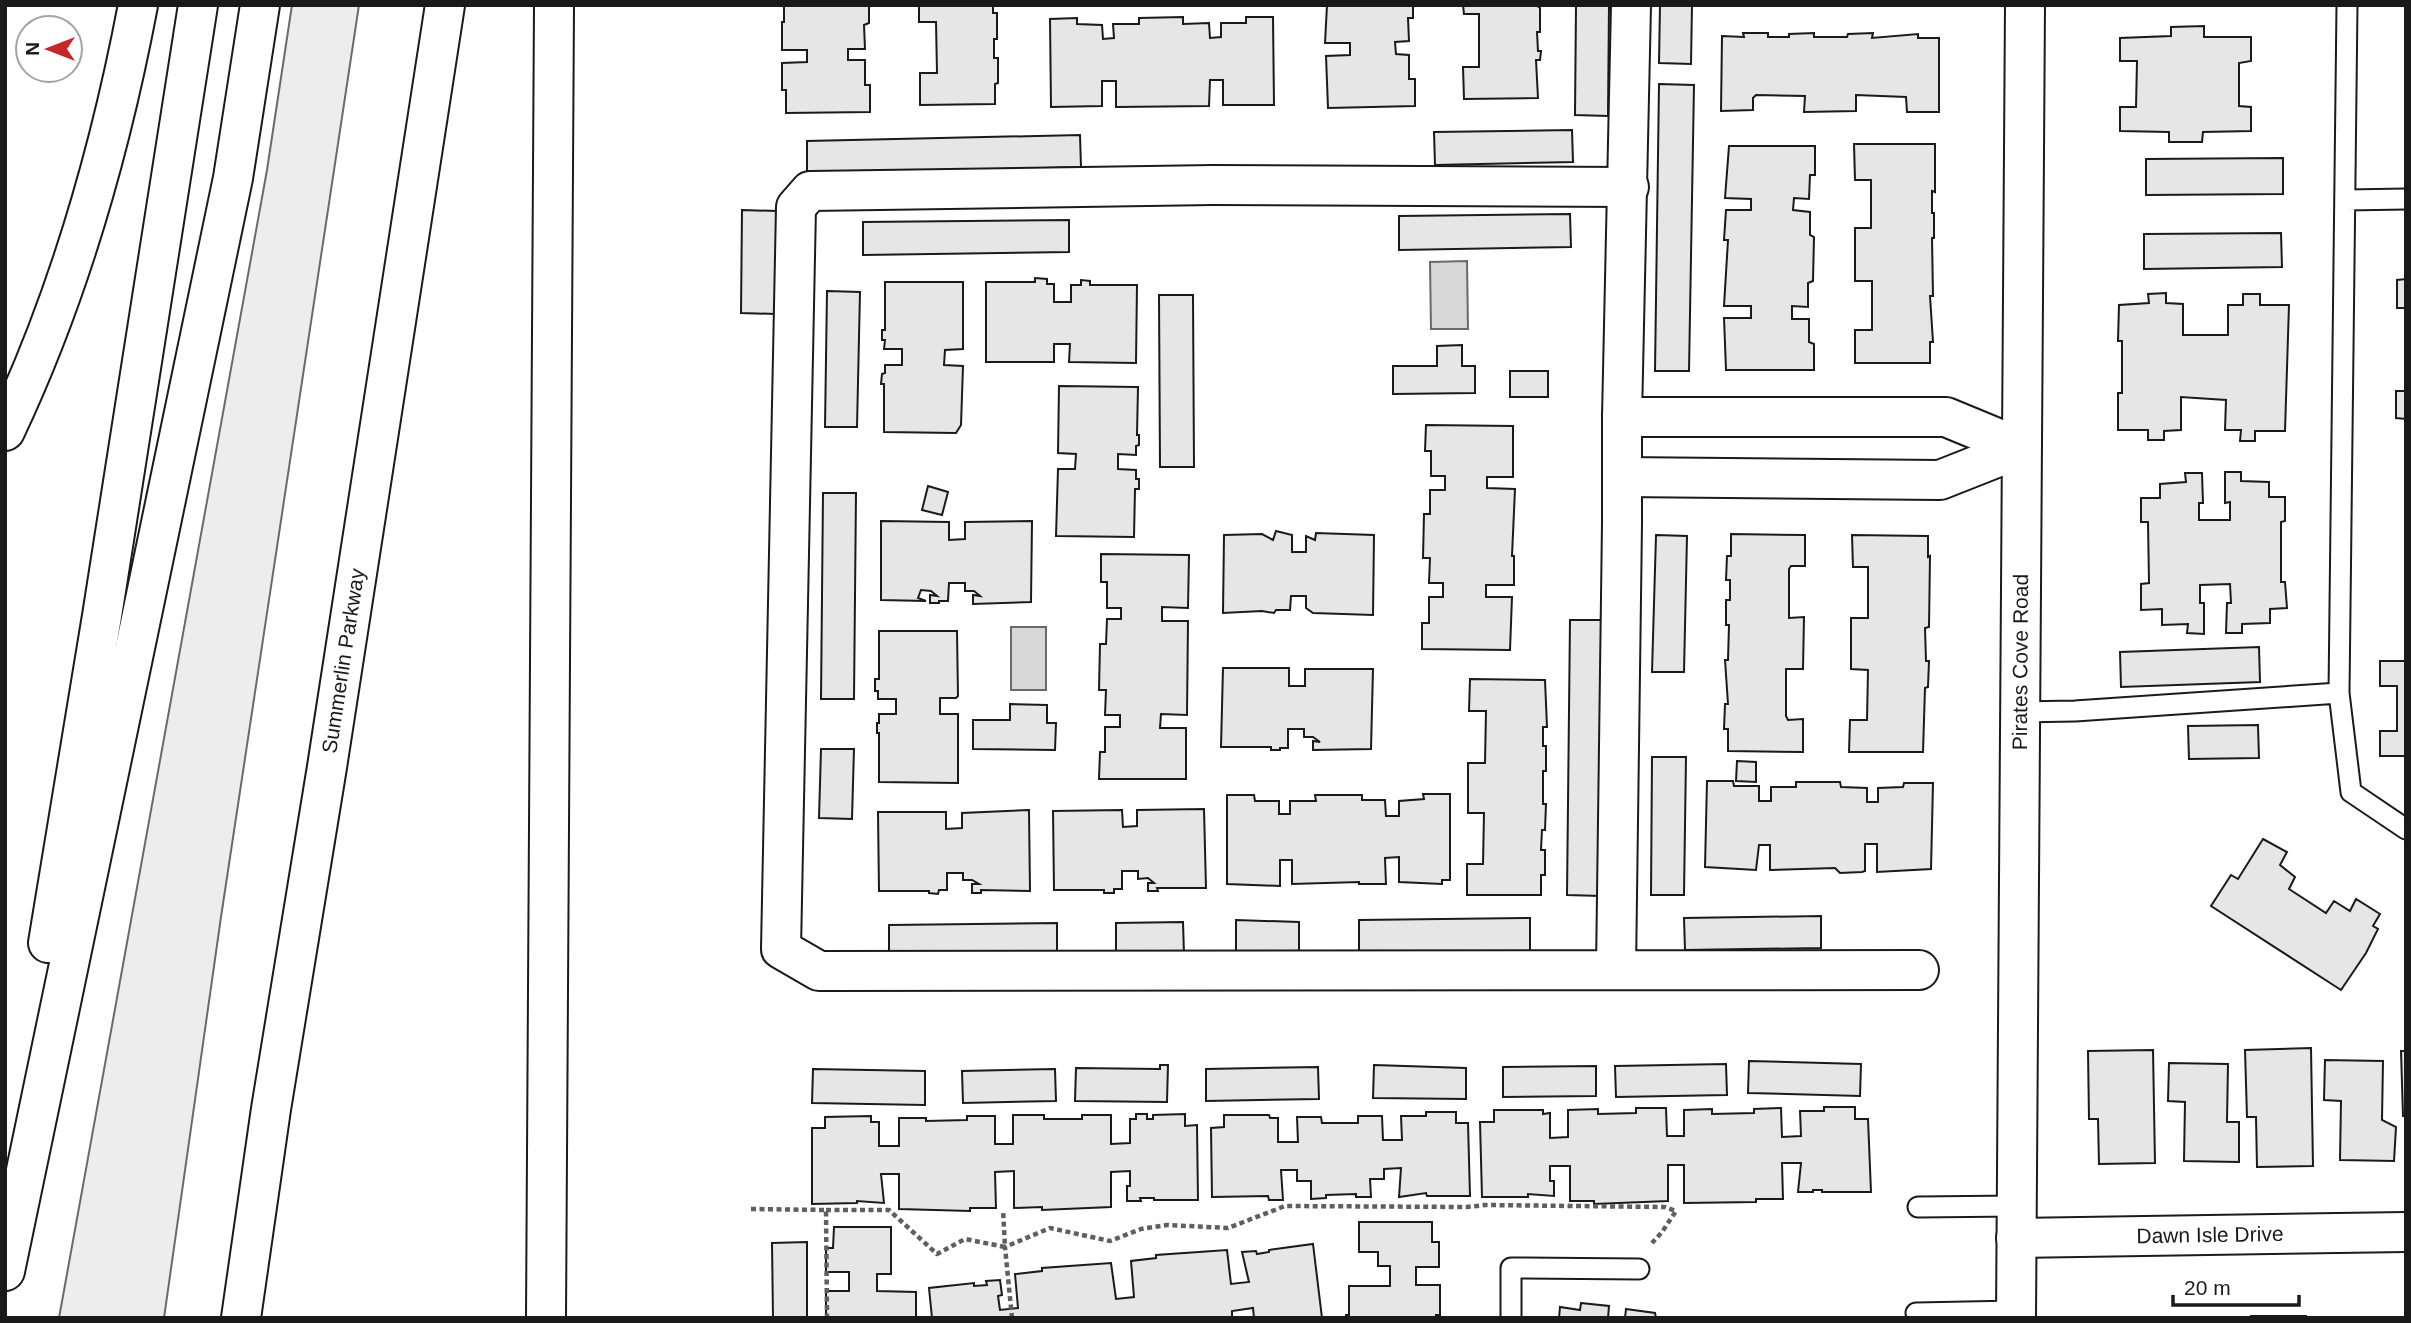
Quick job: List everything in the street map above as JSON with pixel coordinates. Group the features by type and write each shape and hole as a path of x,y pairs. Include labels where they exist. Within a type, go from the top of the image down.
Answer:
{"main road":[{"path":"5,431 40,349 81,240 116,113 138,5"},
{"path":"5,1209 198,5"},
{"path":"5,1271 233,178 260,5"},
{"path":"436,66 437,5"},
{"name":"Summerlin Parkway","path":"241,1318 271,1109 445,5"},
{"path":"546,1318 554,5"},
{"path":"1616,970 1622,417 1631,5"},
{"name":"Pirates Cove Road","path":"2016,1314 2025,5"},
{"path":"1629,187 1213,185 810,191 796,207 781,949 819,971 1919,970"},
{"path":"1622,417 1946,417 2021,449"},
{"path":"1622,477 1940,480 2021,449"},
{"name":"Dawn Isle Drive","path":"2017,1222 2406,1232"}],"lane":[{"path":"2347,5 2339,693 2351,792 2406,829"},
{"path":"2346,200 2406,199"},
{"path":"2021,712 2075,711 2339,693"},
{"path":"1918,1206 2017,1222"},
{"path":"1511,1318 1511,1268 1639,1269"},
{"path":"1916,1313 2016,1314"}],"path":[{"path":"751,1209 889,1210 937,1254 965,1239 1005,1247 1050,1228 1110,1241 1141,1229 1167,1225 1228,1228 1285,1206 1665,1207 1676,1211 1653,1240 1639,1269"},
{"path":"826,1210 827,1318"},
{"path":"1003,1210 1012,1318"}],"shaded area":[{"path":"292,5 359,5 221,917 164,1318 59,1318 267,170"},
{"path":"1467,261 1468,329 1431,329 1430,262"},
{"path":"1011,627 1046,627 1046,690 1011,690"}],"building":[{"path":"784,5 869,5 869,23 864,25 865,49 848,49 848,60 865,60 865,85 870,85 870,112 786,113 786,90 782,90 782,63 807,62 807,50 782,50"},
{"path":"919,5 993,5 993,13 997,13 994,58 998,58 995,104 920,105 920,73 937,73 936,22 919,22"},
{"path":"1327,5 1413,5 1413,18 1408,18 1409,41 1395,42 1396,54 1409,55 1409,79 1415,79 1415,106 1328,108 1326,56 1350,55 1350,43 1325,43"},
{"path":"1463,5 1536,5 1540,8 1540,32 1537,32 1538,51 1541,51 1540,60 1536,60 1538,98 1464,99 1463,67 1479,67 1479,14 1464,14"},
{"path":"1576,5 1609,5 1608,116 1575,115"},
{"path":"1660,5 1692,5 1691,64 1659,63"},
{"path":"1183,17 1183,24 1209,23 1210,38 1221,37 1221,23 1246,23 1246,17 1273,17 1274,105 1223,105 1223,80 1210,80 1209,106 1116,107 1116,81 1102,81 1102,106 1051,107 1050,19 1077,18 1077,24 1102,25 1103,39 1114,38 1113,24 1139,24 1139,18"},
{"path":"2204,26 2204,37 2251,37 2251,61 2239,63 2239,106 2251,107 2251,131 2203,132 2202,142 2169,142 2169,132 2120,131 2120,107 2136,107 2137,61 2120,61 2120,38 2171,36 2171,27"},
{"path":"1743,33 1768,33 1768,37 1814,33 1814,37 1847,37 1848,34 1873,33 1872,38 1918,34 1918,38 1939,38 1939,112 1907,112 1906,97 1856,95 1856,111 1804,112 1805,96 1756,95 1753,98 1753,110 1721,111 1722,36 1744,37"},
{"path":"1659,84 1694,85 1689,371 1655,371"},
{"path":"1572,130 1573,162 1435,165 1434,132"},
{"path":"1080,135 1081,167 807,174 807,141"},
{"path":"1854,144 1935,144 1935,192 1932,191 1933,296 1930,296 1933,342 1930,342 1930,363 1855,363 1855,330 1872,330 1872,281 1855,281 1855,228 1871,228 1871,180 1855,180"},
{"path":"1729,146 1815,146 1815,175 1810,175 1809,199 1794,198 1793,210 1810,212 1810,235 1814,237 1813,281 1808,283 1808,307 1792,306 1792,319 1809,319 1809,342 1814,344 1814,370 1726,370 1724,318 1751,318 1751,306 1724,306 1728,240 1724,240 1726,210 1751,210 1751,199 1725,198"},
{"path":"2283,158 2283,194 2146,195 2146,159"},
{"path":"742,210 777,211 775,314 741,313"},
{"path":"1570,214 1571,247 1399,250 1399,216"},
{"path":"1069,220 1069,252 863,255 863,222"},
{"path":"2281,233 2282,267 2144,269 2144,234"},
{"path":"1035,278 1047,279 1047,284 1054,284 1054,302 1071,302 1071,285 1081,285 1081,280 1090,281 1090,285 1137,285 1136,363 1069,362 1070,344 1054,344 1054,362 986,362 986,282 1035,282"},
{"path":"2406,279 2406,308 2397,308 2397,280"},
{"path":"885,282 963,282 963,349 945,350 944,365 963,366 961,425 956,433 884,432 882,374 885,373 885,365 902,365 902,349 884,349 885,340 882,340 882,330 885,330"},
{"path":"827,291 860,292 857,427 825,427"},
{"path":"2166,293 2166,303 2183,304 2183,335 2228,335 2228,305 2243,305 2243,294 2260,294 2260,305 2289,305 2285,431 2255,431 2255,441 2240,441 2241,430 2225,430 2226,400 2181,397 2181,430 2164,431 2164,440 2148,440 2148,430 2118,430 2118,393 2122,393 2122,341 2118,341 2119,305 2149,303 2148,294"},
{"path":"1159,295 1193,295 1194,467 1160,467"},
{"path":"1462,345 1462,366 1475,366 1475,393 1393,394 1393,366 1437,366 1437,346"},
{"path":"1510,371 1548,371 1548,397 1510,397"},
{"path":"1059,386 1138,387 1139,445 1136,446 1136,455 1118,454 1118,469 1136,470 1136,479 1139,479 1139,489 1135,489 1134,537 1056,536 1058,469 1075,469 1076,454 1058,453"},
{"path":"2396,391 2406,391 2406,419 2396,418"},
{"path":"1426,425 1513,426 1513,477 1487,477 1487,488 1515,489 1512,556 1514,585 1486,585 1486,597 1512,597 1510,650 1422,649 1422,623 1429,623 1429,597 1443,597 1443,583 1429,583 1430,558 1423,558 1424,514 1430,514 1430,490 1445,490 1445,476 1431,476 1431,451 1425,451"},
{"path":"2225,472 2241,472 2241,481 2269,482 2269,497 2285,497 2285,521 2281,522 2281,582 2285,582 2287,608 2270,609 2270,623 2242,624 2242,633 2226,633 2227,603 2231,603 2230,584 2200,585 2200,603 2204,603 2204,634 2187,633 2188,624 2162,625 2162,609 2141,610 2141,584 2149,583 2148,522 2141,522 2141,498 2160,498 2160,484 2186,482 2185,473 2202,473 2203,503 2199,503 2199,520 2230,520 2230,502 2225,503"},
{"path":"928,486 948,492 942,515 922,510"},
{"path":"823,493 856,493 854,699 821,699"},
{"path":"881,521 949,522 949,540 965,539 965,522 1032,521 1031,602 973,604 973,595 980,596 974,591 965,591 965,583 949,583 948,601 939,603 930,603 930,595 937,596 931,591 921,590 918,598 926,601 881,600"},
{"path":"1276,531 1292,535 1292,552 1306,552 1306,536 1315,540 1316,533 1374,535 1373,615 1313,613 1306,608 1306,596 1291,596 1290,610 1276,610 1274,613 1223,613 1224,535 1262,534 1273,540"},
{"path":"1731,534 1805,535 1805,566 1791,566 1789,569 1789,618 1804,617 1803,669 1786,669 1786,716 1788,720 1803,719 1803,752 1728,751 1728,729 1724,729 1725,704 1728,704 1725,660 1728,660 1729,625 1726,625 1726,600 1730,600 1730,580 1726,580 1727,556 1731,556"},
{"path":"1656,535 1687,536 1684,672 1652,672"},
{"path":"1852,535 1928,536 1929,627 1925,628 1926,661 1929,661 1928,687 1925,688 1923,752 1849,752 1850,720 1867,720 1868,670 1851,669 1851,618 1868,618 1868,567 1853,567"},
{"path":"1101,554 1189,555 1188,608 1162,607 1162,621 1188,621 1187,715 1161,714 1160,728 1186,728 1186,779 1099,779 1100,752 1105,752 1105,727 1120,727 1120,715 1105,715 1106,690 1099,690 1100,644 1106,644 1107,619 1121,619 1121,608 1107,608 1107,582 1101,582"},
{"path":"1570,620 1603,620 1601,896 1567,895"},
{"path":"879,631 957,631 958,696 940,698 940,714 958,714 958,783 879,782 877,723 879,714 896,714 896,699 878,699 878,691 875,691 875,679 879,679"},
{"path":"2259,647 2260,682 2121,687 2120,652"},
{"path":"2380,661 2406,661 2406,756 2380,756 2380,731 2397,731 2397,686 2380,686"},
{"path":"1223,668 1289,668 1289,686 1305,686 1305,669 1373,669 1371,749 1313,750 1313,741 1320,742 1313,737 1304,737 1304,729 1288,729 1288,748 1280,750 1271,750 1271,747 1221,747"},
{"path":"1470,679 1545,680 1547,727 1543,727 1546,771 1543,771 1543,804 1546,804 1541,850 1545,850 1545,875 1541,875 1541,895 1467,895 1467,864 1483,864 1484,813 1468,813 1468,763 1485,763 1486,711 1469,711"},
{"path":"1010,704 1047,705 1047,723 1056,723 1055,750 973,749 973,720 1010,720"},
{"path":"2258,725 2259,758 2189,759 2188,726"},
{"path":"821,749 854,749 852,819 819,818"},
{"path":"1652,757 1686,757 1684,895 1651,895"},
{"path":"1737,761 1756,762 1756,782 1736,781"},
{"path":"1707,781 1733,781 1734,786 1759,786 1759,801 1771,801 1771,787 1796,787 1796,782 1840,782 1841,787 1867,788 1867,802 1878,802 1878,788 1903,787 1904,783 1933,783 1931,869 1877,872 1877,844 1865,844 1865,871 1862,872 1840,873 1835,868 1770,870 1770,845 1759,845 1756,870 1705,867"},
{"path":"1423,794 1450,794 1450,880 1442,880 1442,884 1399,882 1399,857 1385,858 1386,884 1292,884 1292,860 1280,860 1280,886 1227,884 1227,795 1254,795 1255,801 1279,801 1279,814 1290,814 1290,801 1316,801 1315,795 1362,795 1362,800 1385,800 1386,816 1399,816 1399,801 1424,799"},
{"path":"1204,809 1206,888 1157,888 1158,891 1148,891 1148,883 1154,883 1148,878 1138,879 1138,871 1122,871 1122,889 1114,889 1114,893 1104,893 1104,890 1054,890 1053,811 1122,810 1123,827 1137,826 1137,810"},
{"path":"1029,810 1030,891 981,890 981,893 972,893 972,884 979,884 972,880 963,880 963,873 947,873 947,890 939,890 938,894 929,891 879,891 878,812 946,812 946,829 962,828 962,813"},
{"path":"2263,839 2287,852 2280,865 2295,877 2289,889 2326,913 2334,901 2350,911 2356,899 2380,914 2373,926 2378,929 2366,953 2341,990 2211,906 2231,875 2238,879"},
{"path":"1821,916 1821,948 1685,950 1684,918"},
{"path":"1530,918 1530,951 1359,953 1359,920"},
{"path":"1236,920 1299,922 1299,953 1236,952"},
{"path":"1183,922 1184,954 1116,956 1116,923"},
{"path":"1057,923 1057,955 889,958 889,925"},
{"path":"2311,1048 2313,1166 2257,1167 2256,1117 2247,1117 2245,1050"},
{"path":"2153,1050 2155,1163 2099,1164 2098,1119 2089,1119 2088,1051"},
{"path":"2401,1051 2406,1051 2406,1116 2403,1116"},
{"path":"2325,1060 2383,1061 2382,1120 2396,1127 2394,1161 2340,1160 2341,1101 2324,1100"},
{"path":"1749,1061 1861,1064 1860,1096 1748,1093"},
{"path":"2169,1063 2228,1064 2227,1122 2239,1122 2239,1162 2184,1161 2185,1102 2168,1101"},
{"path":"1726,1064 1727,1095 1616,1097 1615,1066"},
{"path":"1160,1065 1168,1065 1167,1102 1075,1101 1076,1068 1160,1069"},
{"path":"1374,1065 1466,1068 1466,1099 1373,1098"},
{"path":"1596,1066 1596,1096 1503,1097 1503,1067"},
{"path":"1318,1067 1319,1099 1206,1101 1206,1069"},
{"path":"813,1069 925,1071 925,1105 812,1103"},
{"path":"1055,1069 1056,1101 963,1103 962,1071"},
{"path":"1824,1107 1855,1107 1855,1119 1868,1119 1871,1192 1798,1192 1801,1163 1782,1163 1783,1199 1684,1203 1684,1165 1668,1165 1668,1201 1594,1204 1594,1201 1570,1201 1570,1166 1550,1166 1554,1196 1528,1194 1528,1197 1482,1197 1480,1122 1494,1122 1494,1110 1543,1110 1543,1114 1550,1113 1550,1138 1568,1137 1568,1110 1598,1109 1598,1114 1636,1113 1636,1108 1666,1108 1667,1136 1684,1136 1684,1110 1712,1109 1712,1114 1754,1113 1754,1109 1781,1108 1782,1137 1801,1136 1800,1111 1824,1111"},
{"path":"1426,1112 1456,1112 1456,1123 1468,1123 1470,1196 1427,1196 1426,1193 1399,1197 1401,1168 1384,1169 1384,1179 1370,1179 1371,1197 1356,1197 1356,1194 1326,1195 1326,1198 1311,1199 1311,1181 1297,1181 1297,1170 1281,1170 1283,1200 1269,1200 1268,1196 1212,1197 1211,1128 1224,1127 1224,1115 1269,1115 1270,1118 1278,1118 1278,1142 1298,1142 1297,1117 1321,1117 1322,1123 1358,1123 1358,1116 1382,1116 1383,1140 1402,1140 1401,1116 1426,1116"},
{"path":"1136,1114 1147,1114 1147,1119 1153,1119 1153,1115 1185,1114 1185,1126 1197,1125 1198,1200 1140,1198 1141,1201 1127,1201 1130,1171 1111,1172 1111,1207 1042,1210 1042,1207 1014,1208 1014,1171 995,1172 996,1208 970,1208 970,1211 899,1209 899,1174 881,1174 884,1203 857,1201 812,1204 812,1128 825,1128 825,1117 871,1116 871,1122 879,1122 879,1146 899,1146 899,1118 926,1118 926,1121 995,1116 995,1144 1013,1144 1013,1115 1044,1115 1044,1119 1082,1119 1082,1115 1111,1115 1111,1144 1130,1143 1130,1119 1136,1119"},
{"path":"1359,1222 1432,1222 1432,1242 1439,1242 1439,1267 1416,1267 1416,1285 1440,1285 1440,1315 1436,1315 1436,1318 1346,1318 1346,1315 1349,1315 1349,1286 1390,1286 1390,1266 1378,1266 1378,1252 1359,1252"},
{"path":"834,1227 891,1227 891,1274 877,1274 877,1291 916,1292 916,1318 826,1318 826,1291 849,1291 849,1272 826,1272 826,1248 833,1248"},
{"path":"807,1242 807,1318 773,1318 772,1243"},
{"path":"1313,1244 1322,1318 1254,1318 1253,1308 1232,1311 1232,1318 932,1318 929,1288 974,1283 974,1286 987,1285 986,1281 1000,1280 1000,1310 1018,1308 1015,1274 1042,1271 1042,1268 1111,1263 1116,1299 1134,1297 1131,1261 1156,1258 1156,1255 1227,1250 1231,1284 1249,1282 1242,1252 1256,1251 1257,1254"},
{"path":"1581,1303 1609,1306 1608,1318 1559,1318 1560,1307 1580,1310"},
{"path":"1626,1309 1655,1313 1656,1318 1625,1318"},
{"path":"2306,1316 2306,1318 2251,1318"}]}
